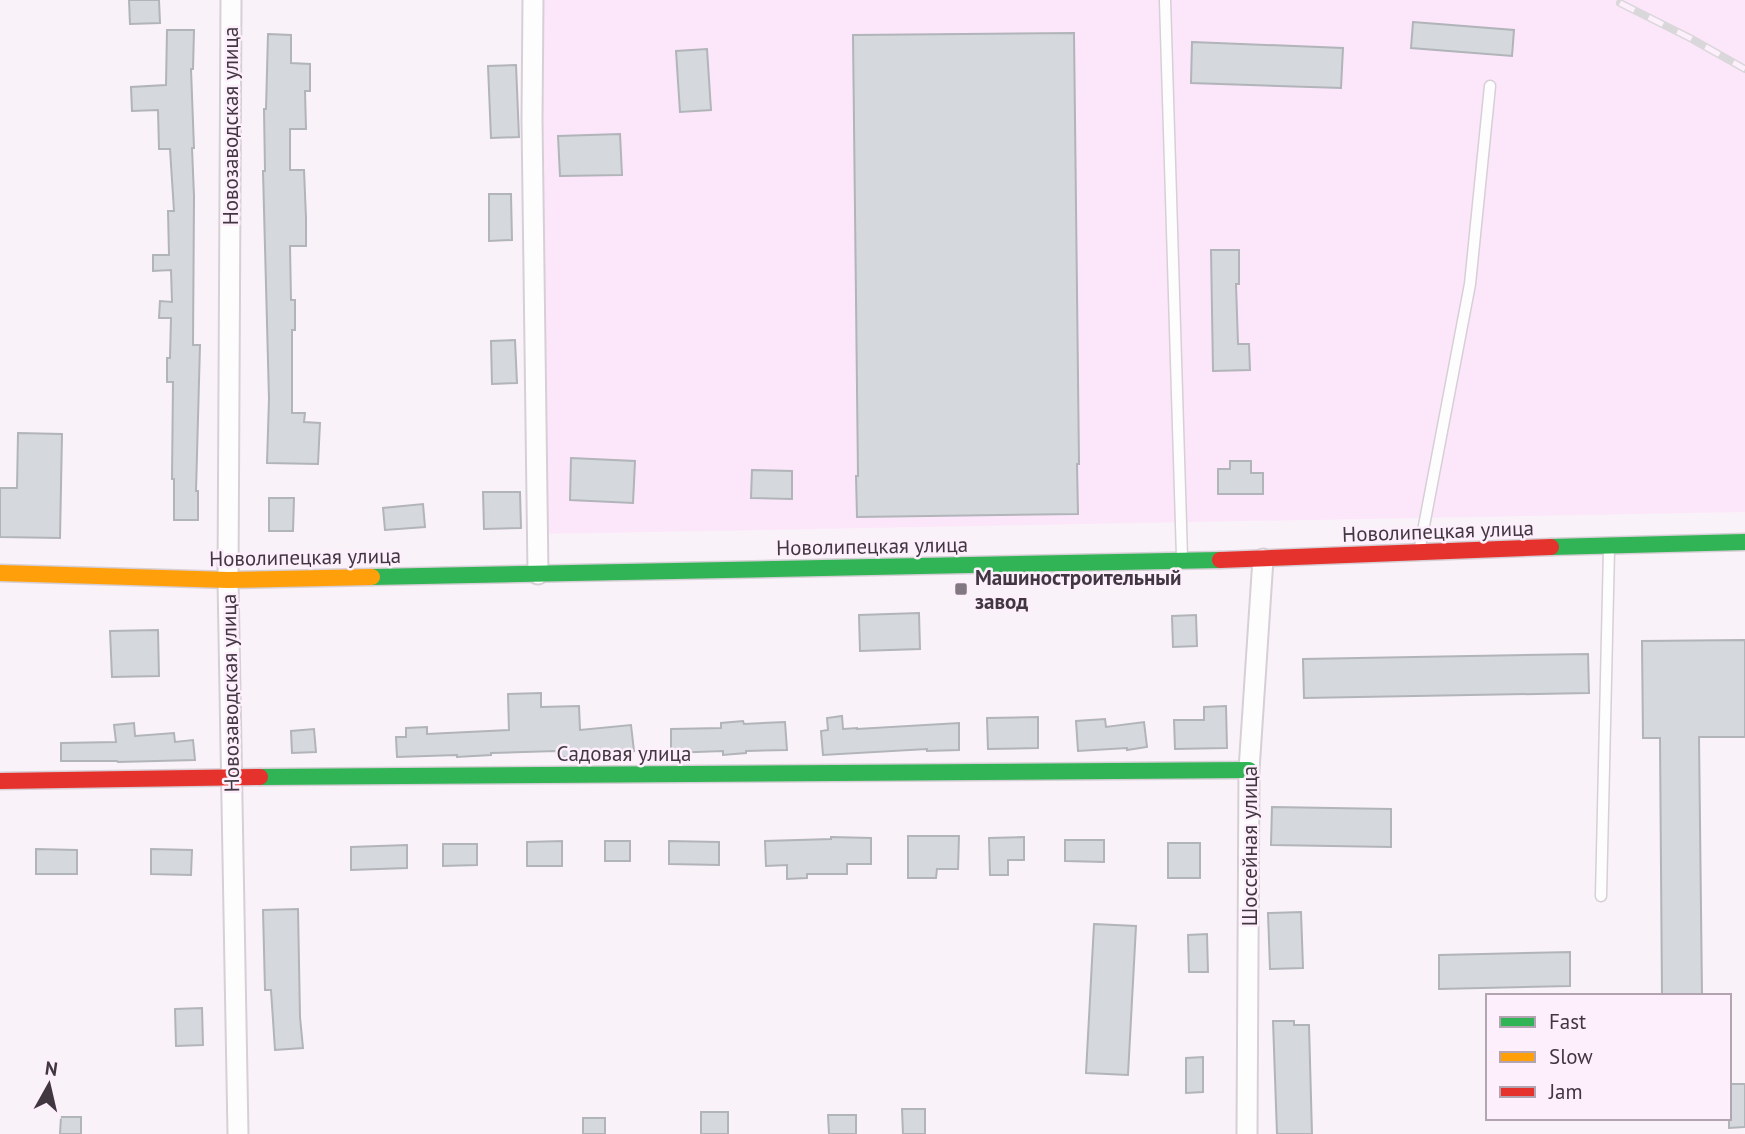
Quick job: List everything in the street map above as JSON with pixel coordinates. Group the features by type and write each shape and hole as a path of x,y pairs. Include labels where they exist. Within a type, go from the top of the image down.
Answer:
{"street":[{"name":"Новозаводская улица","path":"231,0 228,580 238,1134"},
{"path":"534,0 532,120 538,574"},
{"name":"Новолипецкая улица","path":"0,573 228,580 1263,559 1745,542"},
{"name":"Шоссейная улица","path":"1247,1134 1249,770 1263,559"},
{"name":"Садовая улица","path":"0,781 1249,770"}],"lane":[{"path":"1165,0 1182,561"},
{"path":"1418,552 1470,284 1490,86"},
{"path":"1601,896 1609,545"}],"shaded area":[{"path":"537,0 1745,0 1745,512 538,534"}],"building":[{"path":"129,0 159,0 160,23 130,24"},
{"path":"1413,22 1514,30 1512,56 1411,48"},
{"path":"167,30 194,30 191,69 194,148 193,345 200,345 196,491 198,520 174,520 173,382 167,382 171,318 159,318 160,301 172,302 171,270 153,271 153,255 169,255 168,211 174,211 170,149 159,149 158,110 132,111 131,87 166,85"},
{"path":"1074,33 1078,514 857,517 853,35"},
{"path":"268,34 291,35 291,63 310,64 310,91 305,91 306,129 290,129 290,170 304,170 306,218 306,246 290,246 291,300 295,300 295,330 292,330 292,413 305,413 304,422 320,423 318,464 267,463 269,399 263,171"},
{"path":"1192,42 1343,48 1341,88 1191,83"},
{"path":"707,49 711,110 680,112 676,51"},
{"path":"516,65 519,137 491,138 488,66"},
{"path":"620,134 622,175 560,176 558,136"},
{"path":"489,194 511,194 512,240 489,241"},
{"path":"1211,250 1239,250 1239,284 1236,284 1238,344 1249,344 1250,370 1213,371"},
{"path":"515,340 517,383 492,384 491,341"},
{"path":"18,433 62,434 60,538 0,537 0,488 17,488"},
{"path":"571,458 635,461 633,503 570,500"},
{"path":"1230,461 1251,461 1251,473 1263,473 1263,494 1218,494 1218,469 1230,469"},
{"path":"752,470 792,471 792,499 751,498"},
{"path":"483,492 520,492 521,528 484,529"},
{"path":"269,498 294,498 293,531 269,531"},
{"path":"423,504 425,527 385,530 383,508"},
{"path":"919,613 920,649 860,651 859,615"},
{"path":"1196,615 1197,646 1173,647 1172,616"},
{"path":"158,630 159,676 112,677 110,631"},
{"path":"1745,640 1745,737 1699,737 1702,994 1662,994 1660,738 1643,738 1642,641"},
{"path":"1588,654 1589,693 1304,698 1303,659"},
{"path":"541,693 541,707 579,706 580,730 631,725 634,751 580,757 557,757 556,751 457,757 397,757 396,737 406,737 406,728 427,727 427,734 509,730 508,694"},
{"path":"1226,706 1227,748 1175,749 1174,720 1204,720 1204,707"},
{"path":"842,716 843,729 959,723 959,750 927,749 823,755 821,731 828,730 827,718"},
{"path":"1038,717 1038,748 988,749 987,718"},
{"path":"1105,719 1106,727 1144,722 1147,747 1078,751 1076,721"},
{"path":"743,721 744,724 785,722 787,750 746,751 723,755 723,751 671,753 671,729 721,728 721,723"},
{"path":"134,723 135,736 174,733 175,742 193,740 195,760 61,761 61,743 116,742 114,725"},
{"path":"314,729 316,752 292,753 291,731"},
{"path":"1272,807 1391,809 1391,847 1271,845"},
{"path":"908,836 959,836 958,869 937,869 936,878 908,878"},
{"path":"831,837 871,838 871,864 847,864 847,874 807,874 807,878 787,879 787,865 766,866 765,841"},
{"path":"1024,837 1024,860 1008,860 1008,875 990,875 989,838"},
{"path":"1065,840 1104,840 1104,862 1065,861"},
{"path":"562,841 562,866 527,866 527,842"},
{"path":"605,841 630,841 630,861 605,861"},
{"path":"669,841 719,842 719,865 669,864"},
{"path":"1168,843 1200,843 1200,878 1168,878"},
{"path":"443,844 477,844 477,865 443,866"},
{"path":"407,845 407,868 351,870 351,847"},
{"path":"36,849 77,850 77,874 36,874"},
{"path":"151,849 192,850 191,875 151,874"},
{"path":"298,909 303,1048 275,1050 271,990 265,990 263,910"},
{"path":"1301,912 1303,968 1270,969 1268,913"},
{"path":"1094,924 1136,926 1128,1075 1086,1073"},
{"path":"1207,934 1208,972 1189,972 1188,935"},
{"path":"1570,952 1570,986 1439,989 1439,955"},
{"path":"202,1008 203,1045 176,1046 175,1009"},
{"path":"1273,1021 1294,1021 1294,1025 1309,1025 1312,1134 1277,1134"},
{"path":"1203,1057 1203,1092 1186,1093 1186,1058"},
{"path":"1731,1084 1745,1084 1745,1127 1729,1128"},
{"path":"902,1109 925,1109 925,1134 903,1134"},
{"path":"701,1112 728,1112 728,1134 701,1134"},
{"path":"828,1115 856,1115 856,1134 829,1134"},
{"path":"61,1117 81,1117 81,1134 60,1134"},
{"path":"583,1118 605,1118 605,1134 583,1134"}],"railway":[{"path":"1620,3 1745,69"}],"traffic: fast":[{"path":"1551,547 1745,542"},
{"path":"372,577 1220,560"},
{"path":"260,777 1249,770"}],"traffic: slow":[{"path":"0,573 228,580 372,577"}],"traffic: jam":[{"path":"1220,560 1551,547"},
{"path":"0,781 260,777"}],"place":[{"name":"Машиностроительный завод","path":"961,589"}]}
